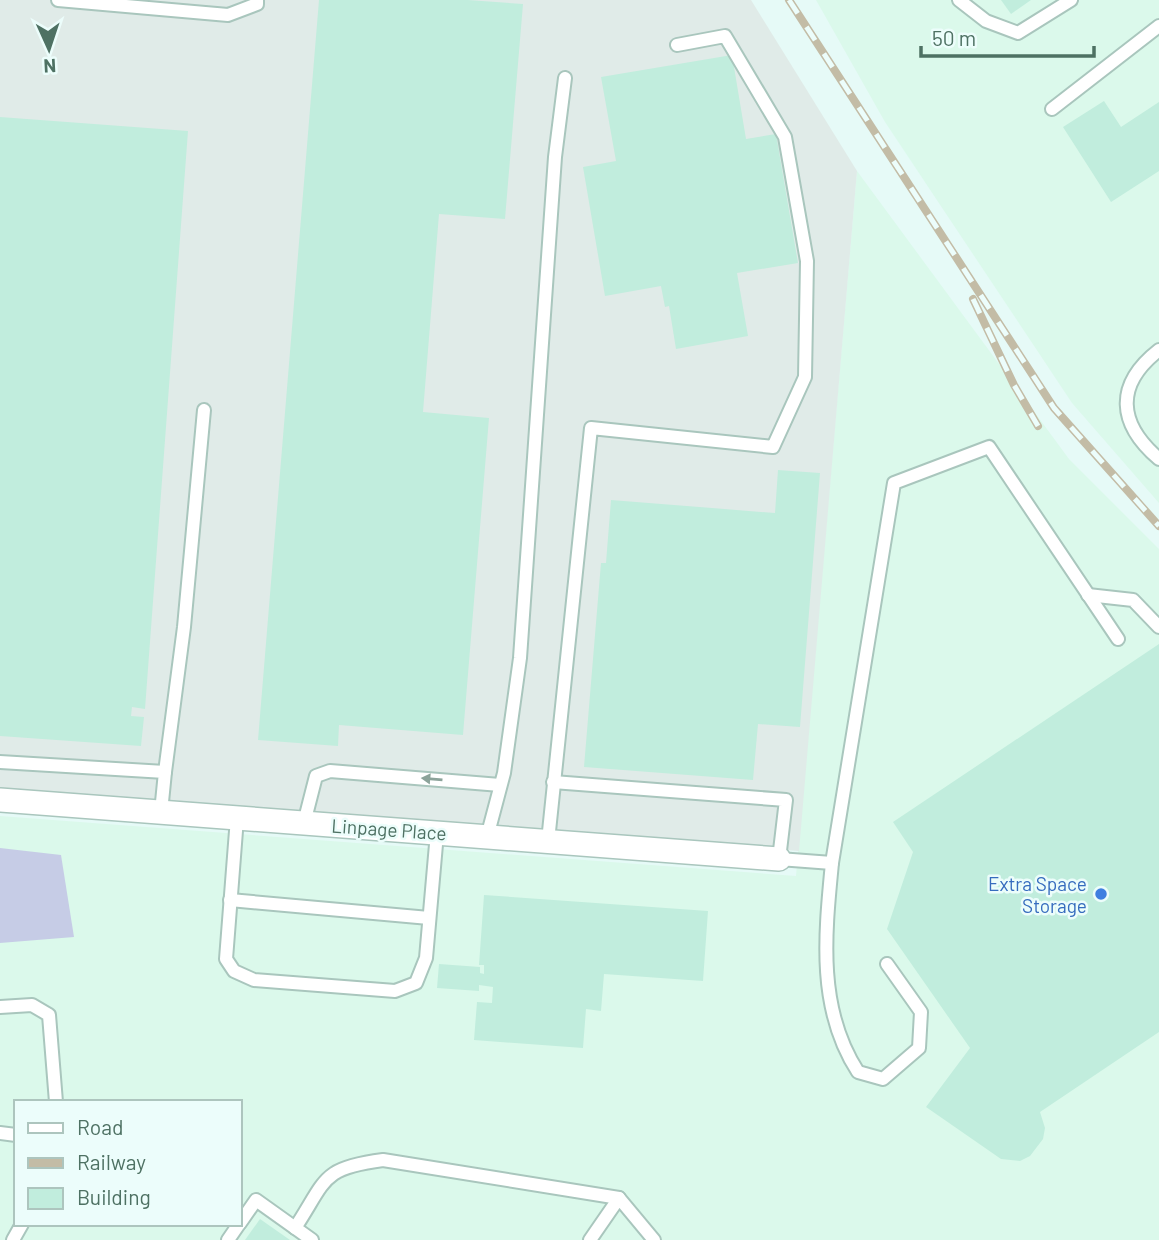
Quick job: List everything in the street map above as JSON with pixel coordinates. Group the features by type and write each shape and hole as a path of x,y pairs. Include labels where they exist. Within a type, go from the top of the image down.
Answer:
{"street":[{"name":"Linpage Place","path":"0,800 779,859"}],"lane":[{"path":"58,0 228,15 257,4 257,0"},
{"path":"959,0 986,21 1018,33 1071,0"},
{"path":"1052,109 1159,26"},
{"path":"548,841 590,428 773,446 805,377 807,261 785,137 725,36 677,45"},
{"path":"487,837 500,785 520,658 555,157 565,78"},
{"path":"1159,350 1143,365 1130,384 1125,401 1130,425 1137,440 1159,459"},
{"path":"160,812 184,627 204,410"},
{"path":"887,964 921,1012 919,1048 883,1079 858,1072 842,1047 830,1006 825,938 832,863 894,483 989,447 1118,639"},
{"path":"1088,595 1133,600 1159,627"},
{"path":"0,762 165,772"},
{"path":"304,823 316,776 330,771 500,785"},
{"path":"554,782 786,800 779,859 832,863"},
{"path":"237,818 226,958 234,971 254,980 395,990 416,983 426,958 437,833"},
{"path":"230,900 429,918"},
{"path":"0,1007 33,1005 49,1015 56,1100"},
{"path":"295,1228 332,1171 349,1164 383,1160 619,1198 654,1240"},
{"path":"590,1240 619,1198"},
{"path":"242,1220 256,1200 312,1240"}],"shaded area":[{"path":"0,0 751,0 857,171 799,851 0,788"},
{"path":"816,0 1159,0 1159,503 1072,403 885,122"},
{"path":"857,171 1069,459 1159,549 1159,1240 0,1240 0,816 796,876"},
{"path":"0,848 61,855 74,937 0,943"}],"building":[{"path":"319,0 468,0 523,4 505,219 439,214 423,412 489,418 463,735 339,725 338,746 258,740"},
{"path":"1001,0 1031,0 1011,14"},
{"path":"732,55 746,139 776,134 798,263 737,273 748,336 676,349 669,306 665,307 661,286 605,296 583,167 616,161 601,77"},
{"path":"1104,101 1121,127 1159,102 1159,171 1111,202 1063,127"},
{"path":"0,117 188,131 145,709 132,707 131,716 144,717 141,746 0,736"},
{"path":"778,470 820,473 800,727 758,724 753,780 584,767 601,563 606,563 611,500 775,513"},
{"path":"1159,644 1159,1032 1040,1112 1045,1128 1043,1139 1030,1156 1020,1161 1001,1159 926,1107 970,1048 887,929 913,852 893,822"},
{"path":"484,895 708,911 703,981 604,974 601,1011 586,1009 583,1048 474,1040 477,1002 492,1003 493,987 479,985 479,991 437,988 439,964 480,967 480,973 484,974 484,965 479,965"},
{"path":"260,1219 290,1240 245,1240"}],"railway":[{"path":"789,0 1054,408 1159,526"},
{"path":"973,299 1014,385 1038,426"}],"place":[{"name":"Extra Space Storage","path":"1101,894"}]}
